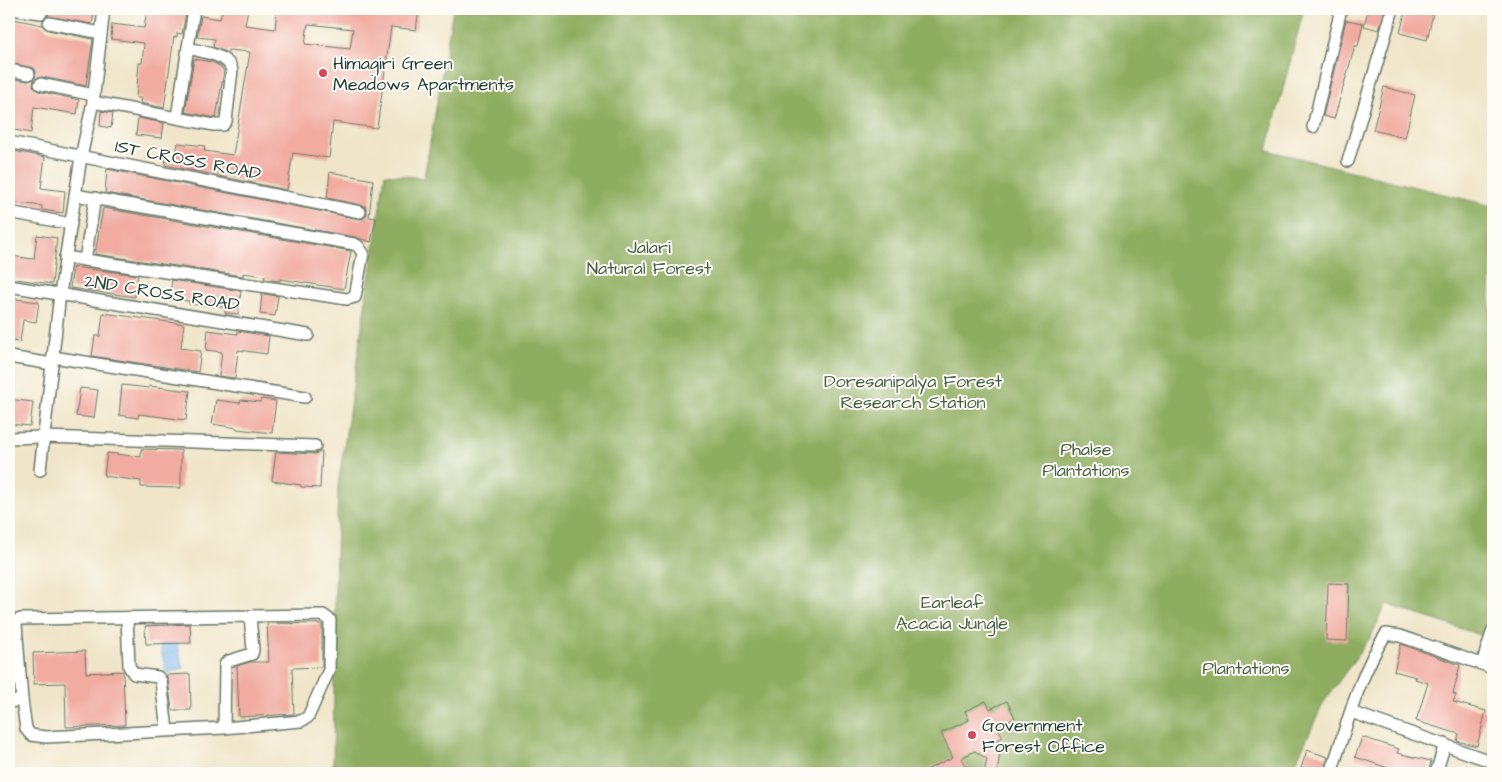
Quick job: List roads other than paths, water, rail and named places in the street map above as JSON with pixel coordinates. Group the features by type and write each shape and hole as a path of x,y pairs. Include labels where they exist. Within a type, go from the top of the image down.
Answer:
{"street":[{"path":"12,9 35,14 41,13 43,9"},
{"path":"40,470 60,294 93,98 104,9"},
{"path":"177,117 194,9"},
{"path":"1313,128 1341,9"},
{"path":"1348,161 1393,9"},
{"path":"49,23 101,32"},
{"path":"40,84 177,117 214,125 223,125 226,121 231,65 226,60 188,48"},
{"path":"9,70 29,74"},
{"name":"1ST CROSS ROAD","path":"9,142 360,212"},
{"path":"66,257 347,299 355,297 363,253 354,244 76,195"},
{"path":"85,260 95,198"},
{"path":"9,212 71,224"},
{"name":"2ND CROSS ROAD","path":"9,286 308,335"},
{"path":"9,357 52,361 305,397"},
{"path":"9,438 44,437 315,446"},
{"path":"224,728 225,666 229,661 252,654 250,616"},
{"path":"327,616 330,620 329,670 308,717 300,721 224,728 46,738 31,735 26,728 22,700 16,624 18,620 127,618 327,616"},
{"path":"127,618 129,666 134,674 158,677 161,682 167,730"},
{"path":"1482,664 1493,630"},
{"path":"1331,773 1370,661 1386,634 1400,636 1493,668"},
{"path":"9,702 22,700"},
{"path":"1351,712 1493,762"},
{"path":"1436,773 1444,744"}],"water":[{"path":"177,642 183,669 166,673 160,645"}],"place":[{"name":"Himagiri Green Meadows Apartments","path":"323,73"},
{"name":"Government Forest Office","path":"972,735"}],"park label":[{"name":"Jalari Natural Forest","path":"649,257"},
{"name":"Doresanipalya Forest Research Station","path":"913,391"},
{"name":"Phalse Plantations","path":"1086,459"},
{"name":"Earleaf Acacia Jungle","path":"952,612"},
{"name":"Plantations","path":"1246,668"}]}
